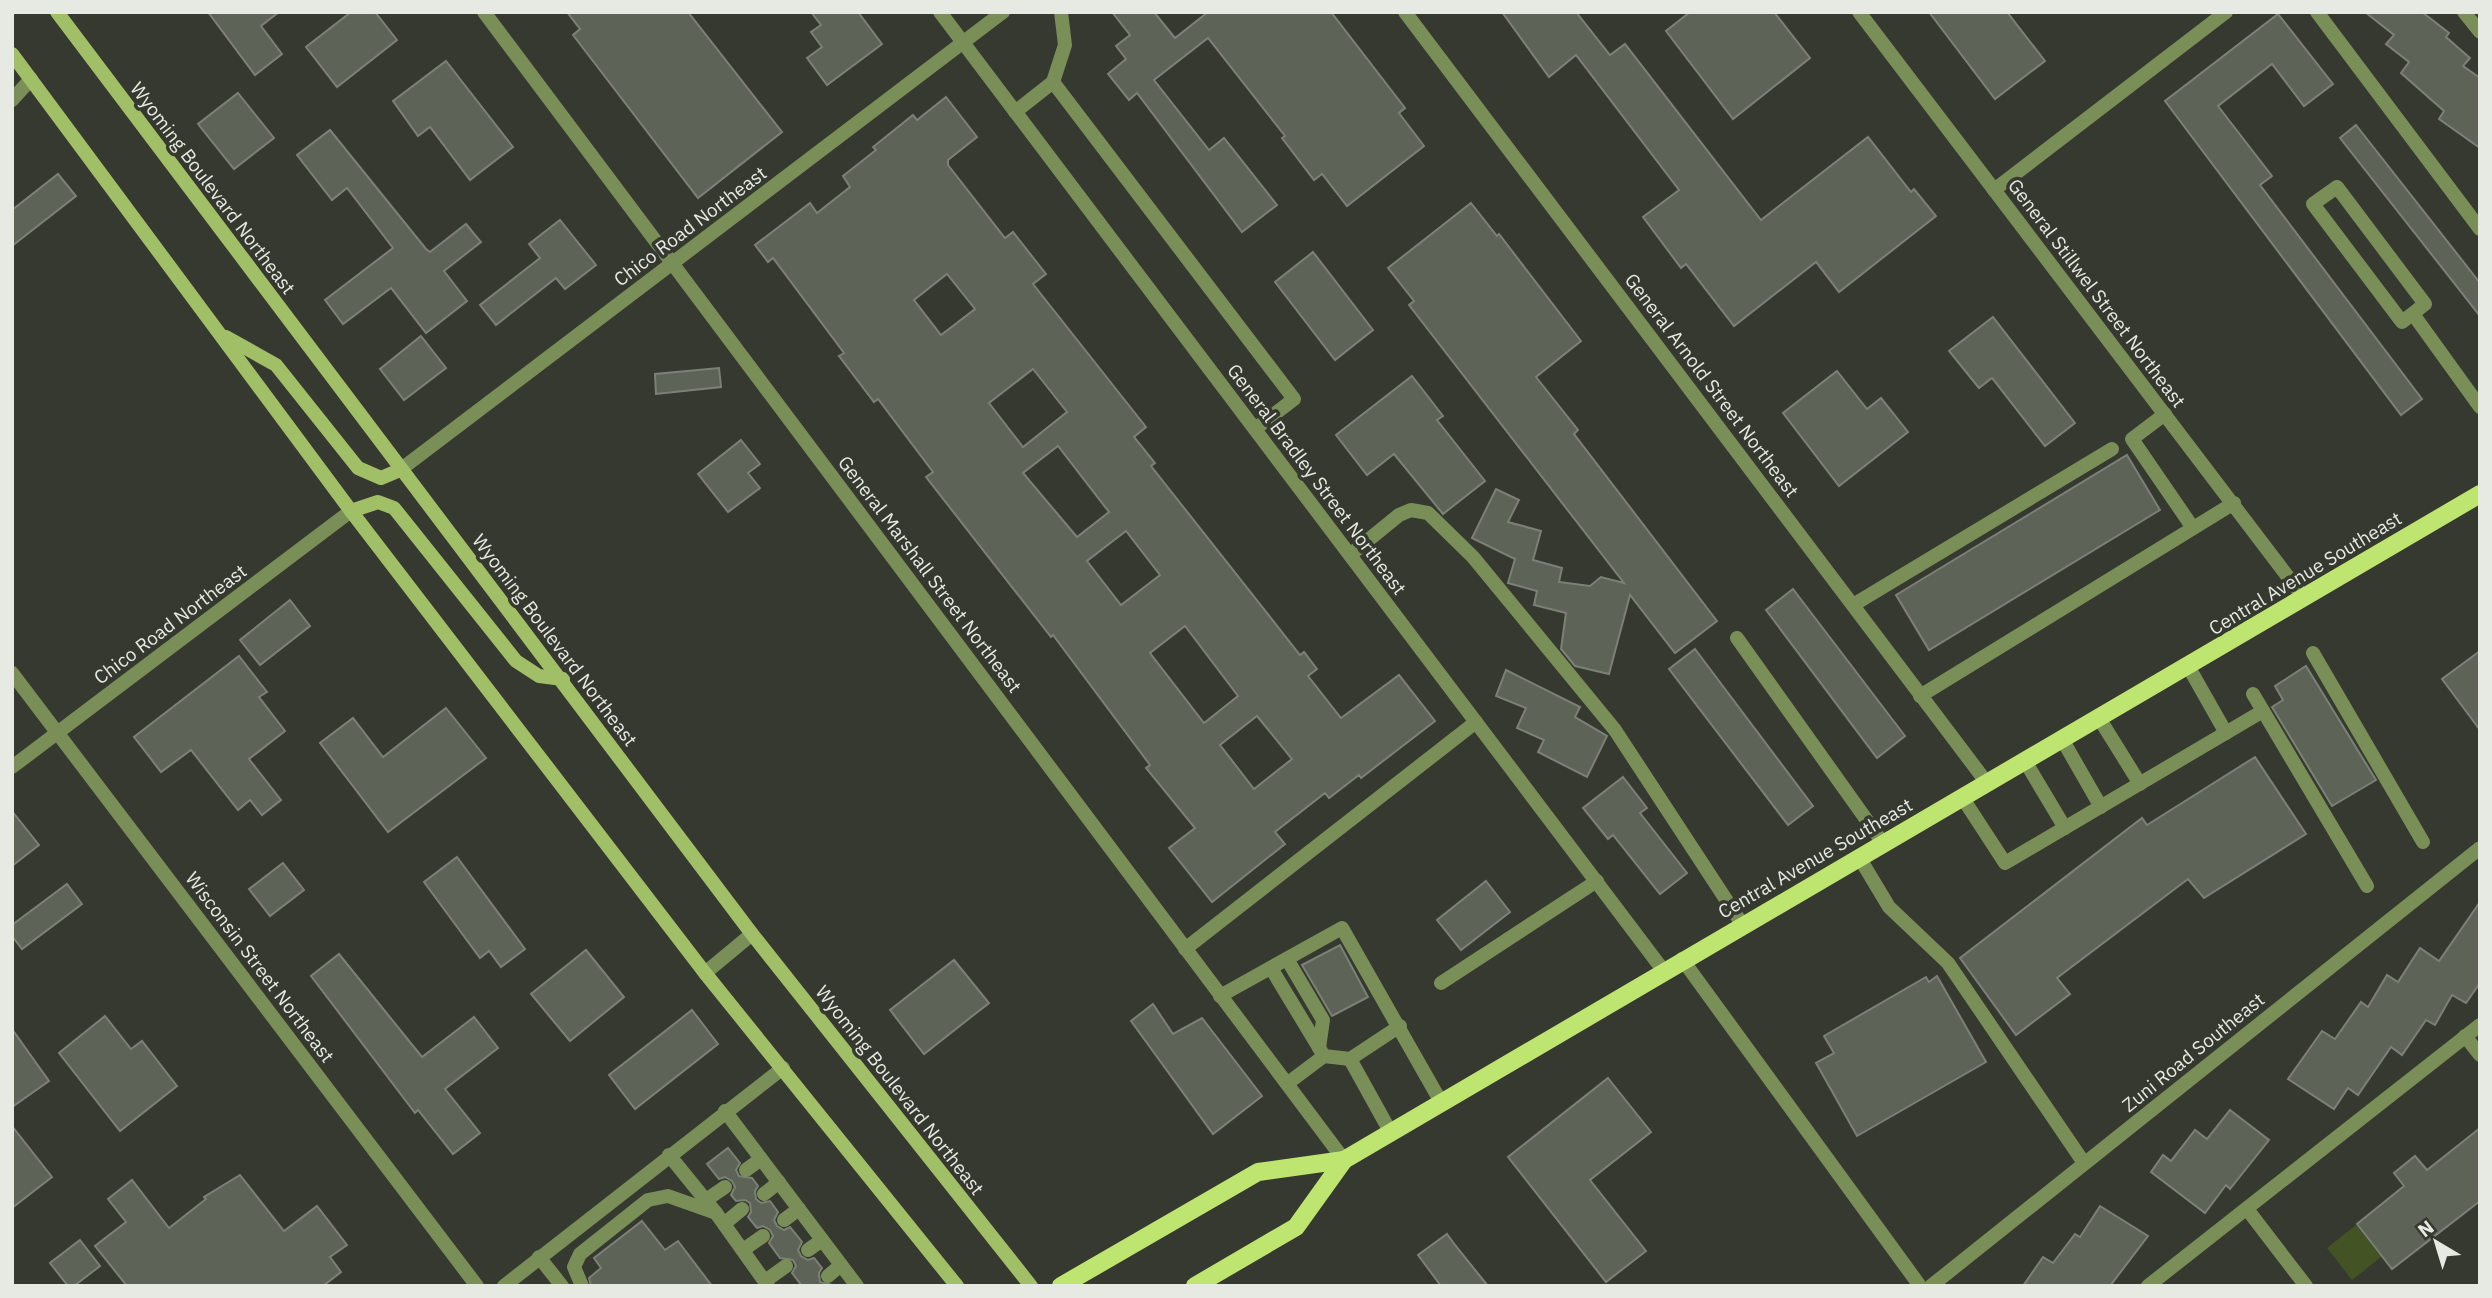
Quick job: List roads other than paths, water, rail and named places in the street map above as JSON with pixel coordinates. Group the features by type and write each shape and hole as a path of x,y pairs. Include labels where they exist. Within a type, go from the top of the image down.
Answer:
{"main road":[{"name":"Wyoming Boulevard Northeast","path":"57,12 752,934 1031,1286"},
{"path":"12,54 351,510 705,973 957,1286"},
{"path":"219,332 276,365 358,468 381,478 400,470"},
{"name":"Central Avenue Southeast","path":"1195,1286 1296,1227 1344,1160 1663,970 2479,496"},
{"path":"351,510 378,502 394,508 516,661 539,676 563,680"},
{"path":"1061,1286 1258,1172 1344,1160"}],"street":[{"name":"General Marshall Street Northeast","path":"484,12 1344,1160"},
{"name":"General Bradley Street Northeast","path":"940,12 1663,970"},
{"name":"Chico Road Northeast","path":"400,470 1003,12"},
{"path":"1015,112 1053,82 1065,45 1061,12"},
{"name":"General Arnold Street Northeast","path":"1405,12 1987,783"},
{"name":"General Stillwel Street Northeast","path":"1859,12 2304,598"},
{"path":"1994,190 2226,12"},
{"path":"2317,12 2480,229"},
{"path":"2464,12 2480,32"},
{"path":"12,100 31,79"},
{"path":"1053,82 1294,399 1255,429"},
{"path":"2337,187 2425,304 2413,314 2402,321 2313,204 2337,187"},
{"path":"2413,314 2480,407"},
{"path":"2165,414 2132,439 2193,528"},
{"path":"1853,605 2112,449"},
{"path":"1920,696 2234,503"},
{"name":"Chico Road Northeast","path":"12,767 351,510"},
{"path":"1350,555 1399,515 1411,510 1428,513 1473,558 1615,730 1742,924"},
{"path":"1737,638 1883,843"},
{"path":"2313,653 2423,842"},
{"path":"2188,666 2227,733"},
{"name":"Wisconsin Street Northeast","path":"12,673 477,1286"},
{"path":"2253,695 2367,886"},
{"path":"1962,797 2006,863 2263,711"},
{"path":"2099,718 2140,784"},
{"path":"1185,949 1476,722"},
{"path":"2062,739 2101,807"},
{"path":"2025,761 2065,828"},
{"name":"Zuni Road Southeast","path":"1931,1286 2480,848"},
{"path":"1859,857 1889,907 1948,963 2084,1163"},
{"path":"1441,983 1597,881"},
{"path":"1220,996 1342,928 1441,1102"},
{"path":"705,973 752,934"},
{"path":"1287,959 1323,1020 1322,1052 1288,1083"},
{"path":"1682,959 1920,1286"},
{"path":"1271,968 1322,1052 1350,1059 1391,1133"},
{"path":"2148,1286 2480,1025"},
{"path":"1350,1059 1400,1026"},
{"path":"2465,1036 2480,1055"},
{"path":"504,1286 783,1068"},
{"path":"725,1111 856,1286"},
{"path":"669,1155 706,1200 766,1284 786,1266"},
{"path":"746,1170 761,1158"},
{"path":"764,1194 779,1182"},
{"path":"706,1200 724,1186"},
{"path":"582,1286 574,1267 580,1254 648,1200 668,1196 720,1219 742,1209"},
{"path":"784,1220 799,1209"},
{"path":"2247,1209 2306,1286"},
{"path":"743,1250 763,1236"},
{"path":"808,1250 822,1240"},
{"path":"539,1257 562,1286"},
{"path":"828,1276 841,1265"}]}
